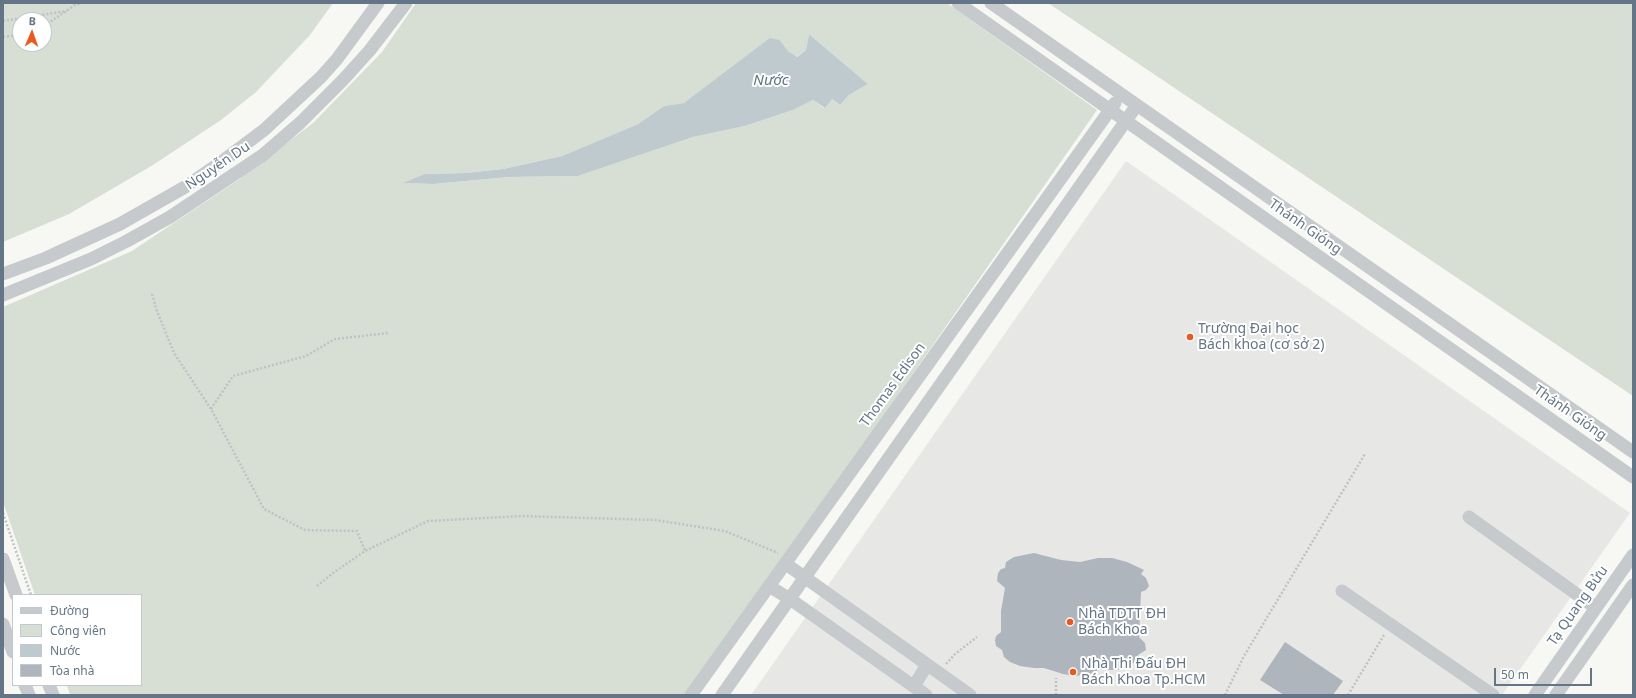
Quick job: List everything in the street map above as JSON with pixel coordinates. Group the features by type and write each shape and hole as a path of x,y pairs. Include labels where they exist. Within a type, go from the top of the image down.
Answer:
{"street":[{"name":"Nguyễn Du","path":"3,274 46,258 120,224 186,187 224,160 264,130 321,77 337,59 378,3"},
{"name":"Nguyễn Du","path":"3,295 90,259 127,241 176,213 263,155 300,123 343,80 370,50 406,3"},
{"name":"Thánh Gióng","path":"958,3 1633,477"},
{"name":"Thánh Gióng","path":"991,3 1633,452"},
{"name":"Thomas Edison","path":"691,695 1121,94"},
{"path":"722,695 1137,105"},
{"path":"1398,312 1410,296"},
{"path":"1469,517 1596,608"},
{"name":"Tạ Quang Bửu","path":"1535,695 1633,555"},
{"path":"3,559 16,594"},
{"path":"788,561 804,577 970,695"},
{"path":"1556,695 1633,585"},
{"path":"769,586 790,598 926,695"},
{"path":"1342,591 1493,695"},
{"path":"3,624 12,649"},
{"path":"914,686 928,665"}],"path":[{"path":"52,21 75,5 82,3"},
{"path":"3,21 67,11"},
{"path":"152,294 157,312 174,353 211,409 264,509 305,530 357,531 365,551"},
{"path":"211,409 233,376 306,356 335,339 388,333"},
{"path":"1225,695 1244,656 1365,454"},
{"path":"3,513 31,594"},
{"path":"317,586 365,551 428,521 522,516 655,520 725,531 788,561"},
{"path":"1348,695 1391,624"},
{"path":"939,673 955,654 977,637"},
{"path":"1056,678 1056,695"}],"shaded area":[{"name":"Trường Đại học Bách khoa (cơ sở 2)","path":"1126,161 1630,513 1502,695 751,695"}],"green space":[{"path":"3,3 333,3 310,35 256,92 221,120 153,165 69,214 3,242"},
{"path":"416,3 947,3 1097,110 686,695 70,695 67,686 142,686 142,594 35,594 3,502 3,307 132,251 238,180 313,123 382,52","holes":["809,34 868,84 849,95 840,105 832,99 824,108 813,100 793,110 745,126 693,137 578,176 509,177 433,184 404,183 426,174 466,173 503,169 562,156 638,124 664,106 684,103 780,40 788,51 796,57 806,50"]},
{"path":"1048,3 1633,3 1633,396"}],"water":[{"name":"Nước","path":"809,34 868,84 849,95 840,105 832,99 825,108 813,100 793,110 745,126 693,137 578,176 509,177 433,184 403,183 425,174 466,173 503,169 562,156 638,124 664,106 684,103 770,38 780,40 788,51 797,57 806,50"}],"building":[{"name":"Nhà TDTT ĐH Bách Khoa","path":"1034,553 1061,560 1080,562 1098,558 1112,558 1127,562 1144,570 1141,574 1146,578 1149,586 1146,590 1141,592 1139,637 1145,643 1146,650 1138,655 1137,661 1126,668 1117,670 1098,670 1095,673 1075,676 1044,668 1020,666 1010,662 1004,657 1002,650 996,646 995,640 996,636 1001,632 1001,611 1005,588 997,581 998,573 1001,569 1005,568 1006,562 1014,557"},
{"path":"1285,642 1343,681 1333,695 1284,695 1260,680"}],"place":[{"name":"Trường Đại học Bách khoa (cơ sở 2)","path":"1190,337"},
{"name":"Nhà TDTT ĐH Bách Khoa","path":"1070,622"},
{"name":"Nhà Thi Đấu ĐH Bách Khoa Tp.HCM","path":"1073,672"}]}
